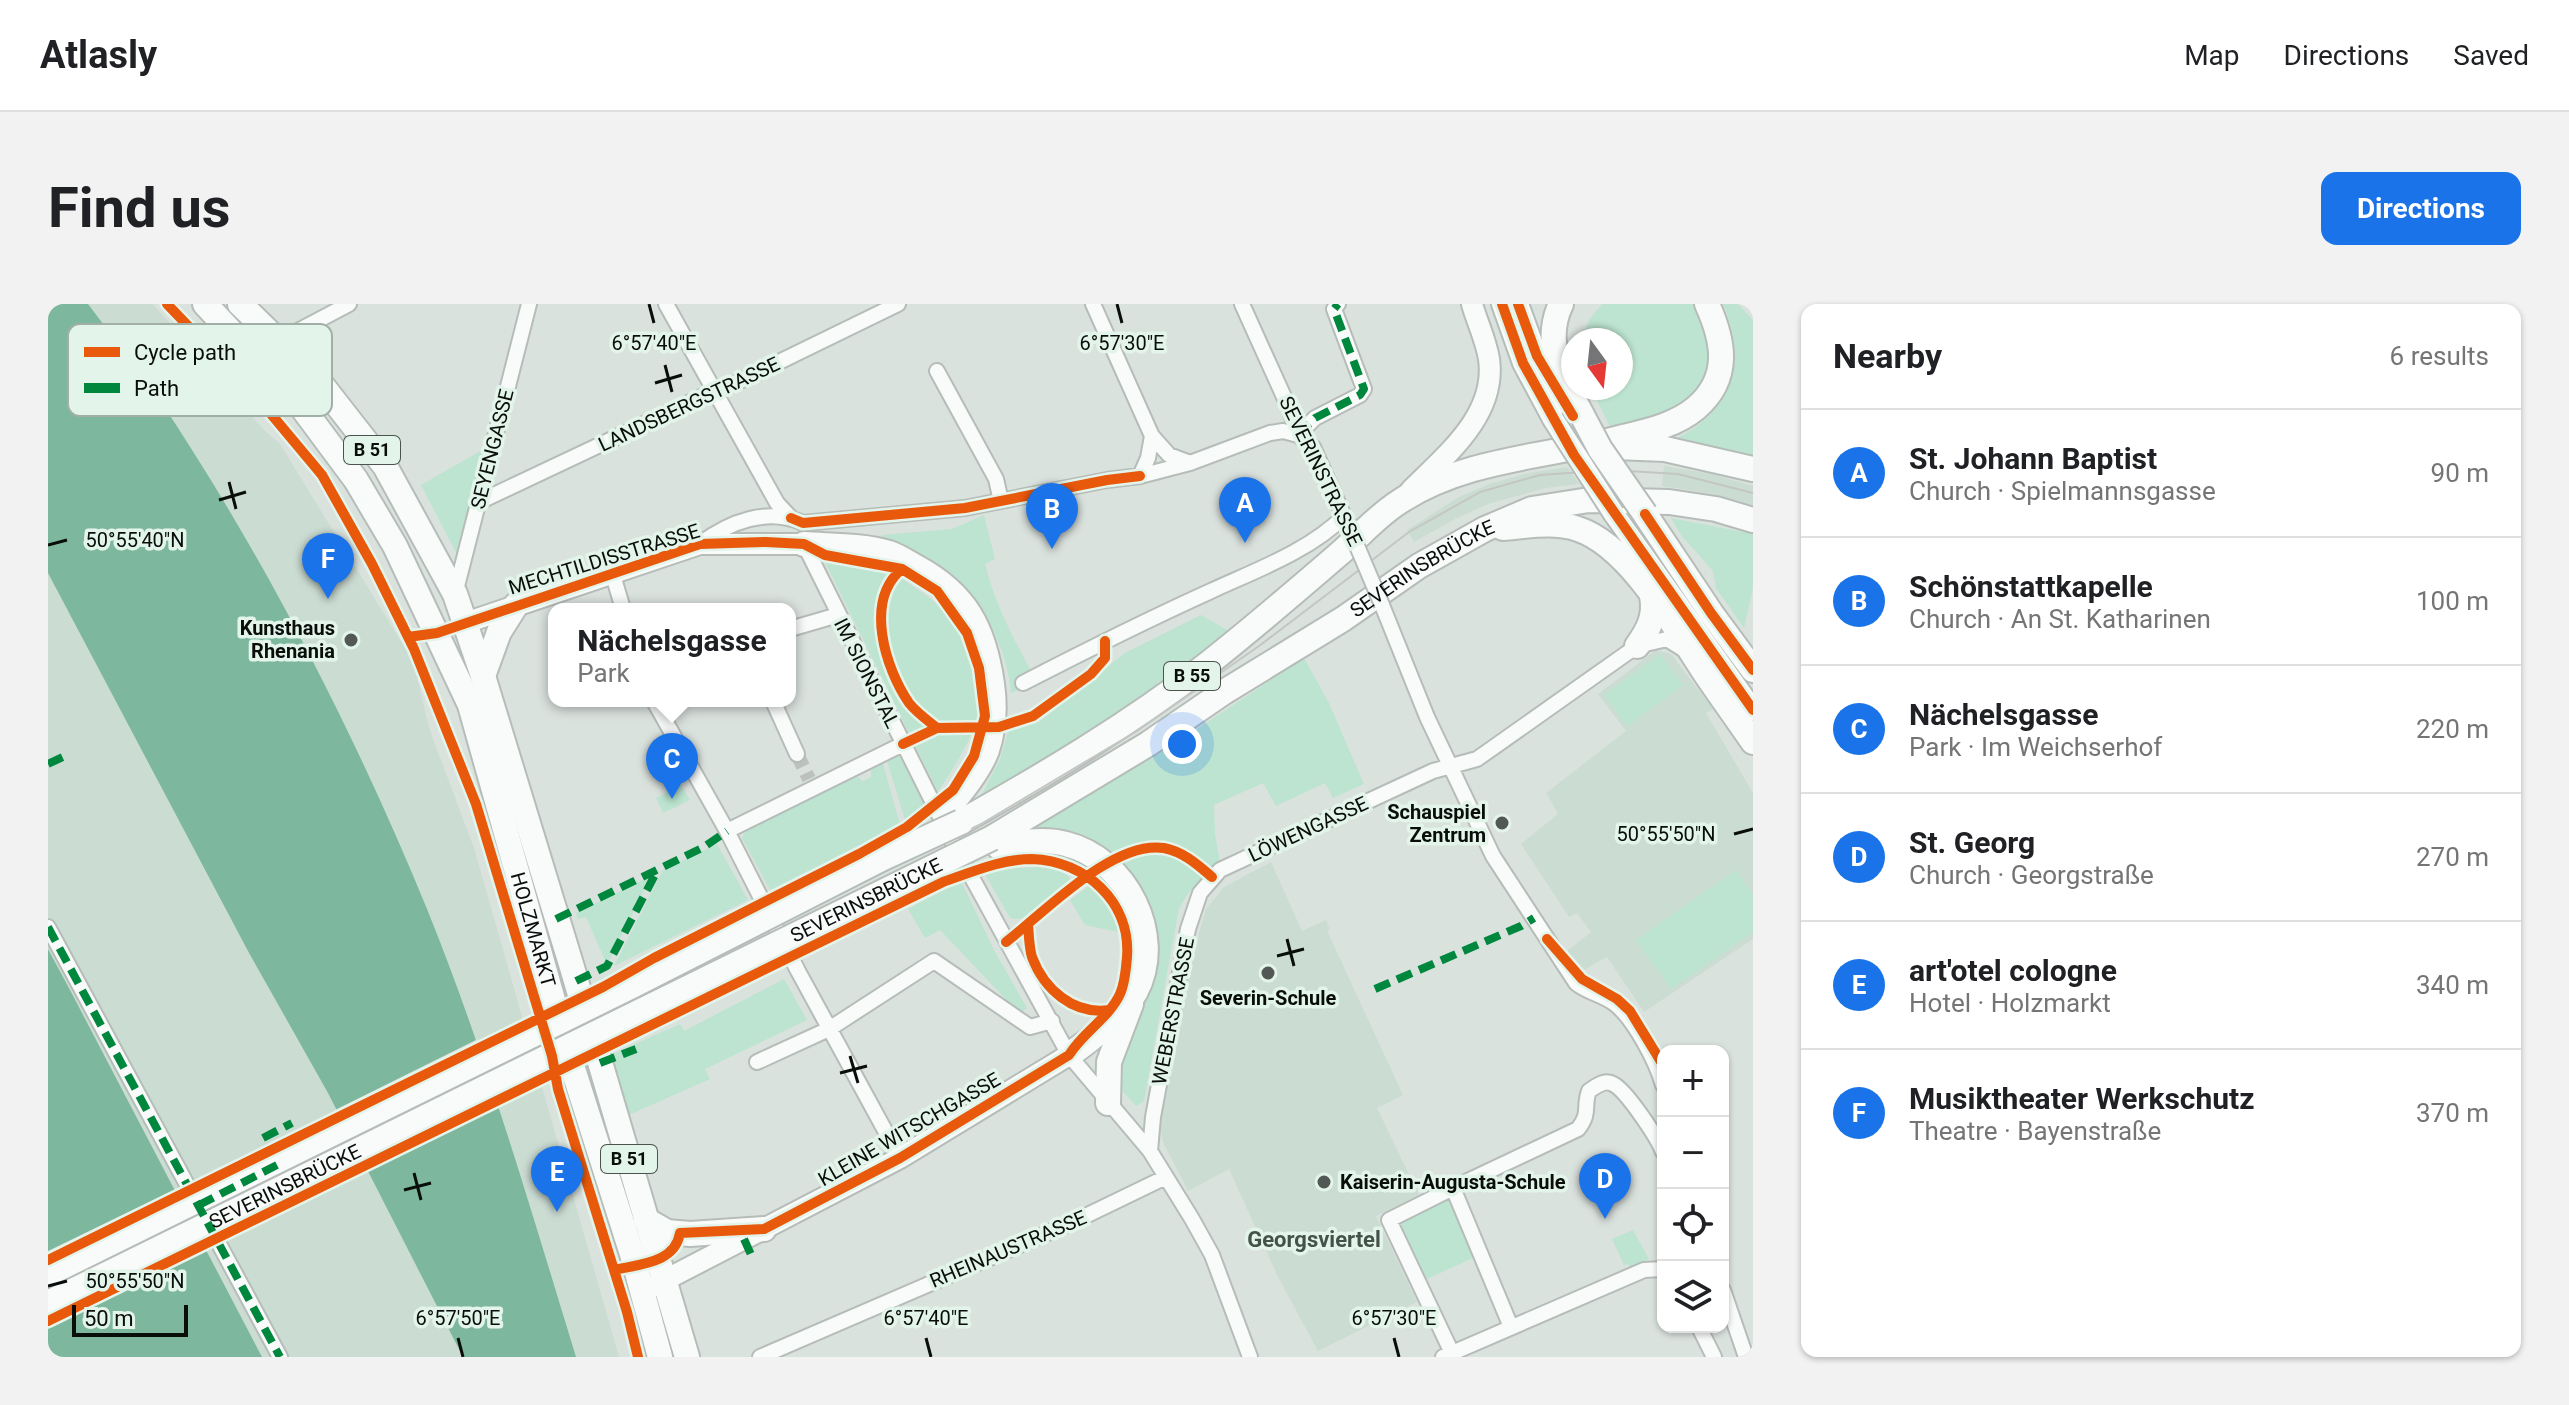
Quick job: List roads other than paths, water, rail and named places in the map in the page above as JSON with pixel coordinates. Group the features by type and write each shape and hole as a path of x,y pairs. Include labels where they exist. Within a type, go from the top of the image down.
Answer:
{"main road":[{"name":"B 51","path":"205,304 224,324"},
{"name":"B 51","path":"240,304 259,324"},
{"path":"1561,304 1555,320 1554,348 1569,417 1645,514 1753,670"},
{"path":"1594,448 1680,418 1706,398 1720,371 1722,350 1722,342 1707,304"},
{"name":"B 51","path":"332,398 385,466 455,594 465,623"},
{"name":"B 51","path":"308,416 356,480 395,546 429,616"},
{"name":"SEVERINSBRÜCKE","path":"48,1274 961,822 1105,739 1205,666 1399,502 1461,473 1517,457 1594,448"},
{"name":"B 55","path":"1594,448 1665,449 1753,469"},
{"name":"SEVERINSBRÜCKE","path":"48,1303 955,858 995,843 1224,692 1343,619 1419,566 1485,529 1532,509 1589,500 1669,502 1716,509 1753,520"},
{"path":"1485,529 1533,525 1578,529 1598,539 1622,558 1753,742"},
{"path":"804,544 870,549 892,554 937,579 967,609 989,661 994,699 986,752 960,795 940,817 883,858"},
{"path":"1637,646 1649,628 1654,606 1652,596"},
{"path":"483,676 499,632 516,605"},
{"path":"429,616 465,623"},
{"name":"HOLZMARKT","path":"429,616 470,705 567,1050 660,1357"},
{"name":"HOLZMARKT","path":"465,623 687,1357"},
{"path":"995,843 1064,843 1105,865 1134,900 1145,933 1145,963 1109,1062 1108,1103"},
{"path":"1069,1055 1104,1027 1134,994"},
{"path":"646,1220 667,1232 690,1234 764,1229"}],"street":[{"path":"311,324 349,304"},
{"name":"SEYENGASSE","path":"455,594 529,304"},
{"path":"666,304 777,503 791,518"},
{"name":"LANDSBERGSTRASSE","path":"479,502 898,304"},
{"path":"1093,304 1152,436 1169,455 1190,463"},
{"name":"SEVERINSTRASSE","path":"1242,304 1298,435 1313,447 1427,717 1493,856 1576,983 1616,1005 1632,1022 1657,1073"},
{"path":"700,544 731,524 751,517 791,518 803,523 965,508 1140,476 1190,463 1270,433 1283,431 1298,435 1315,418 1360,395 1364,389 1334,309 1338,304"},
{"name":"B 55","path":"1399,502 1461,440 1479,411 1489,382 1489,358 1472,304"},
{"path":"1502,304 1523,363 1569,417"},
{"path":"1518,304 1537,356 1614,514 1753,710"},
{"path":"937,371 996,479 1001,501"},
{"path":"1140,476 1148,458 1152,436"},
{"path":"1023,683 1279,560 1347,522"},
{"name":"MECHTILDISSTRASSE","path":"465,623 700,544 804,544"},
{"name":"IM SIONSTAL","path":"804,544 903,744 1069,1055 1150,1151 1212,1255 1250,1357"},
{"path":"613,575 621,603"},
{"path":"796,627 838,615"},
{"path":"1637,646 1667,639 1696,660"},
{"name":"LÖWENGASSE","path":"1212,877 1220,870 1433,771 1477,759 1637,646"},
{"path":"657,707 727,831 829,1029 900,1158"},
{"path":"776,707 797,754"},
{"path":"727,831 811,784 903,744"},
{"name":"WEBERSTRASSE","path":"1150,1151 1153,1117 1188,929 1200,893 1212,877"},
{"path":"48,927 280,1357"},
{"path":"757,1062 829,1029 934,961 1030,1027 1052,1021"},
{"name":"KLEINE WITSCHGASSE","path":"664,1280 900,1158 1069,1055"},
{"path":"1657,1136 1615,1084 1606,1082 1589,1091 1585,1120 1578,1129 1389,1220 1448,1355 1644,1270 1657,1269"},
{"name":"RHEINAUSTRASSE","path":"760,1357 1073,1222 1166,1177"},
{"path":"1453,1188 1511,1327"},
{"path":"642,1292 664,1280"},
{"path":"1729,1307 1746,1357"},
{"path":"1702,1333 1714,1357"}],"tunnel":[{"path":"797,754 809,779"}],"tram line":[{"path":"48,1287 981,824 1137,731 1259,646 1409,532 1480,492 1540,475 1612,470 1678,474 1753,493"}],"place":[{"name":"St. Johann Baptist","path":"1245,543"},
{"name":"Schönstattkapelle","path":"1052,549"},
{"name":"Musiktheater Werkschutz","path":"328,599"},
{"name":"Kunsthaus Rhenania","path":"351,640"},
{"name":"Nächelsgasse","path":"672,799"},
{"name":"Schauspiel Zentrum","path":"1502,823"},
{"name":"Severin-Schule","path":"1268,973"},
{"name":"Kaiserin-Augusta-Schule","path":"1324,1182"},
{"name":"art'otel cologne","path":"557,1212"},
{"name":"St. Georg","path":"1605,1219"}],"district":[{"name":"Georgsviertel","path":"1314,1239"}]}
